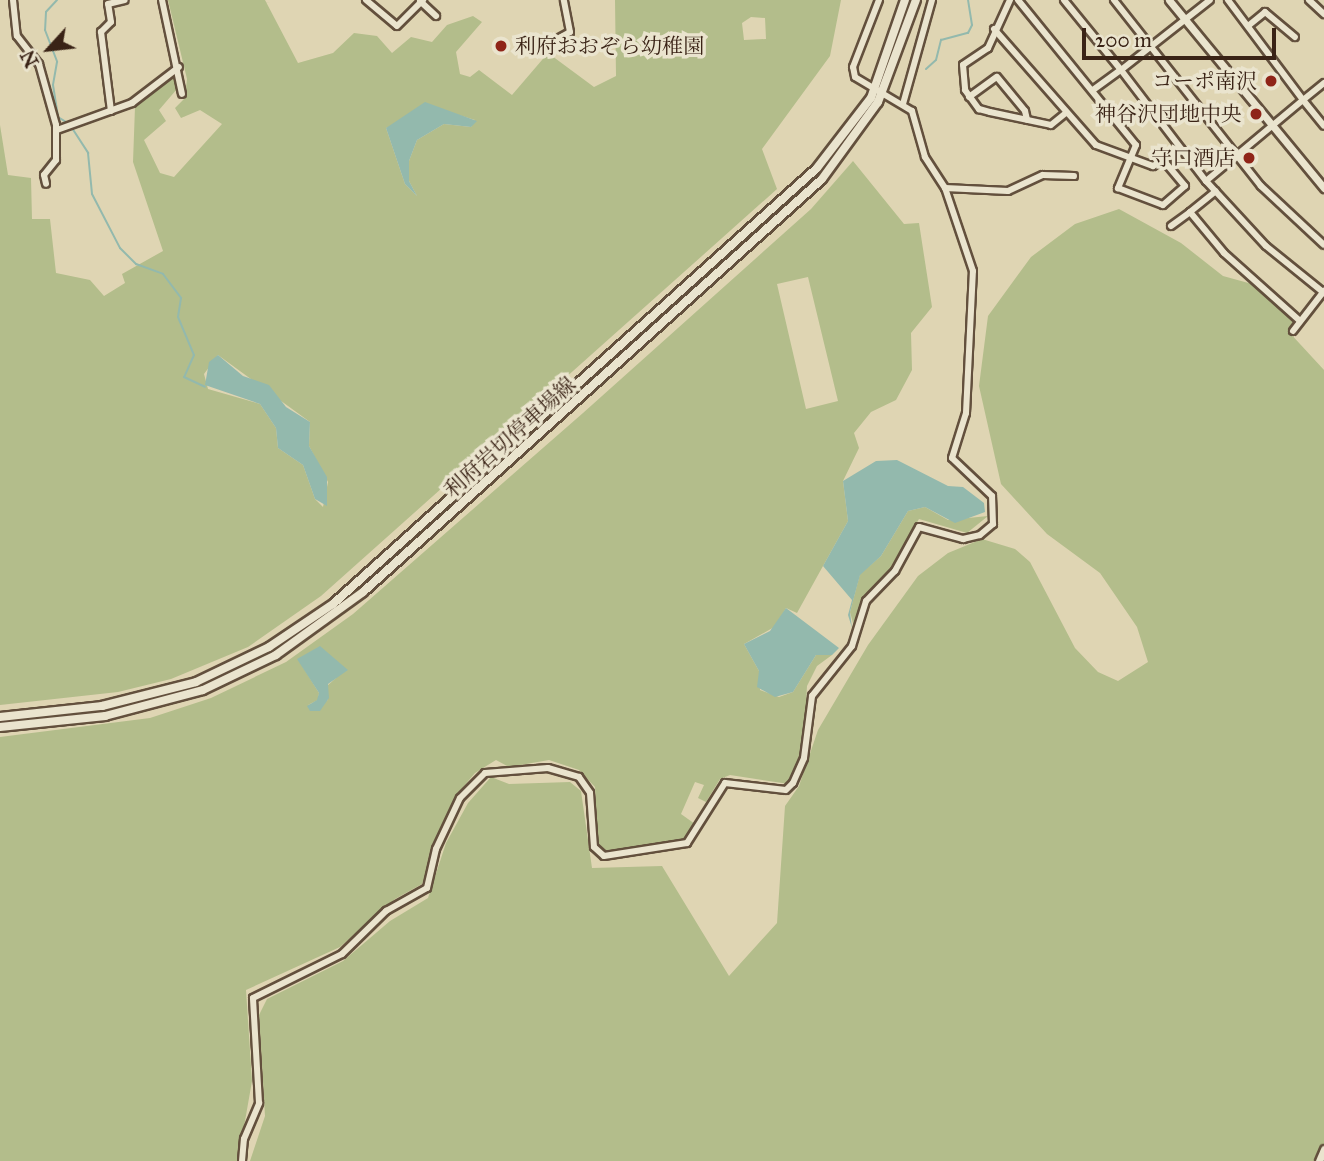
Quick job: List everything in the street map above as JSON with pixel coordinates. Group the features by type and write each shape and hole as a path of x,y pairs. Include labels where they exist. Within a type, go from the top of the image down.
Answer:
{"main road":[{"name":"利府岩切停車場線","path":"0,717 150,697 223,670 309,622 402,545 790,195 841,140 879,91 905,0"},
{"name":"利府岩切停車場線","path":"0,727 156,705 241,673 312,632 798,201 858,136 916,0"}],"street":[{"path":"13,0 18,36 39,64 57,130 56,160 44,176 46,184"},
{"path":"111,111 101,32 111,22 108,4 125,0"},
{"path":"162,0 182,94"},
{"path":"366,0 397,26 421,1 436,16"},
{"path":"541,48 570,32 564,0"},
{"path":"242,1161 244,1139 259,1103 253,998 342,954 386,911 426,888 436,849 460,798 485,773 548,768 579,777 590,793 594,847 604,856 687,842 725,783 786,790 793,783 804,758 812,696 852,646 866,601 895,571 919,527 962,539 988,530 996,516 992,496 952,458 965,413 973,271 945,188 925,157 912,111 855,77 853,66 879,0"},
{"path":"903,104 932,0"},
{"path":"1010,0 993,29 988,48 963,65 969,97 979,109 1051,125 1066,113"},
{"path":"1018,0 1136,145 1118,188 1163,205 1185,186 1165,162"},
{"path":"1064,0 1206,181 1266,246 1324,292 1293,331"},
{"path":"1114,0 1237,157 1281,208 1324,245"},
{"path":"1169,0 1269,127 1324,188"},
{"path":"1093,90 1210,0"},
{"path":"1228,0 1324,126"},
{"path":"1309,0 1324,14"},
{"path":"1248,26 1265,12 1294,37"},
{"path":"993,29 1096,145 1153,166 1165,162 1181,149"},
{"path":"57,130 132,103 178,66"},
{"path":"969,97 997,77 1025,111 1027,120"},
{"path":"1206,181 1324,83"},
{"path":"945,188 1008,191 1043,175 1074,176"},
{"path":"1171,226 1216,191"},
{"path":"1190,212 1223,253 1300,321"},
{"path":"1319,1161 1324,1149"}],"green space":[{"path":"168,0 265,0 298,63 333,53 354,33 377,36 392,53 411,37 432,42 447,25 473,16 482,22 456,52 460,74 470,77 479,70 512,95 548,53 594,87 616,76 615,0 841,0 830,56 762,149 777,189 321,596 248,647 171,679 118,692 0,705 0,125 8,175 31,178 32,219 50,219 56,273 90,280 104,296 125,283 122,274 163,251 133,162 135,107 175,72 177,89 159,110 166,121 144,140 160,173 174,177 222,124 200,110 181,118 175,108 185,98 187,79","holes":["751,17 765,18 766,39 744,40 742,23","443,110 475,120 471,127 444,124 417,140 409,161 409,181 417,196 405,184 386,128","218,355 310,422 309,446 328,482 323,507 315,499 303,465 278,448 276,428 260,404 208,389 204,374"]},
{"path":"853,161 904,224 919,223 932,307 911,333 912,370 896,400 871,412 854,433 859,448 843,481 848,521 797,613 786,608 776,626 744,644 759,671 760,690 779,697 793,692 816,655 832,655 817,666 807,686 803,755 789,784 730,775 720,779 706,802 698,798 704,785 695,782 681,814 695,824 684,839 611,854 598,846 595,787 579,770 549,760 509,767 496,760 475,773 458,793 422,884 395,899 340,947 246,990 252,1081 238,1161 0,1161 0,737 150,718 211,698 286,662 353,614 811,209","holes":["808,277 838,401 806,409 777,284","325,651 334,660 336,678 327,686 328,700 308,705 318,700 319,693 301,664"]},
{"path":"1119,209 1181,243 1223,276 1252,284 1295,323 1288,331 1324,370 1324,1161 250,1161 265,1116 259,1015 267,999 343,961 390,921 428,898 446,843 468,803 491,777 509,784 570,782 581,791 592,868 662,866 729,976 777,923 785,806 799,786 818,730 868,645 918,576 948,553 982,539 1015,549 1030,562 1075,648 1098,672 1118,681 1148,662 1137,627 1100,573 1047,534 1001,484 979,386 988,316 1031,257 1075,224"},
{"path":"925,507 948,520 988,516 967,533 919,519 888,572 861,602 854,627 850,612 860,574 881,556 908,511"}],"water":[{"path":"425,102 477,121 471,127 444,124 417,140 409,161 409,181 417,196 405,184 386,128"},
{"path":"218,355 243,376 269,385 286,407 310,422 309,446 327,477 327,506 315,499 303,465 278,448 276,428 260,404 205,385 209,362"},
{"path":"897,460 948,486 963,487 984,503 985,512 955,523 925,507 908,511 881,556 860,575 850,612 852,628 848,615 852,600 823,566 848,521 843,481 876,461"},
{"path":"786,608 839,648 832,655 816,655 793,692 775,697 757,687 759,671 744,644 770,631"},
{"path":"320,646 348,670 328,684 329,698 320,711 310,711 307,706 317,700 319,693 297,659"}],"waterway":[{"path":"57,0 46,12 45,30 57,62 53,85 58,117 69,124"},
{"path":"926,69 936,60 941,40 968,33 972,25 968,0"},
{"path":"72,128 88,153 92,194 120,248 136,264 163,274 181,298 178,317 194,355 184,377 205,387"}],"place":[{"name":"利府おおぞら幼稚園","path":"501,46"},
{"name":"コーポ南沢","path":"1271,81"},
{"name":"神谷沢団地中央","path":"1256,114"},
{"name":"守口酒店","path":"1249,158"}]}
